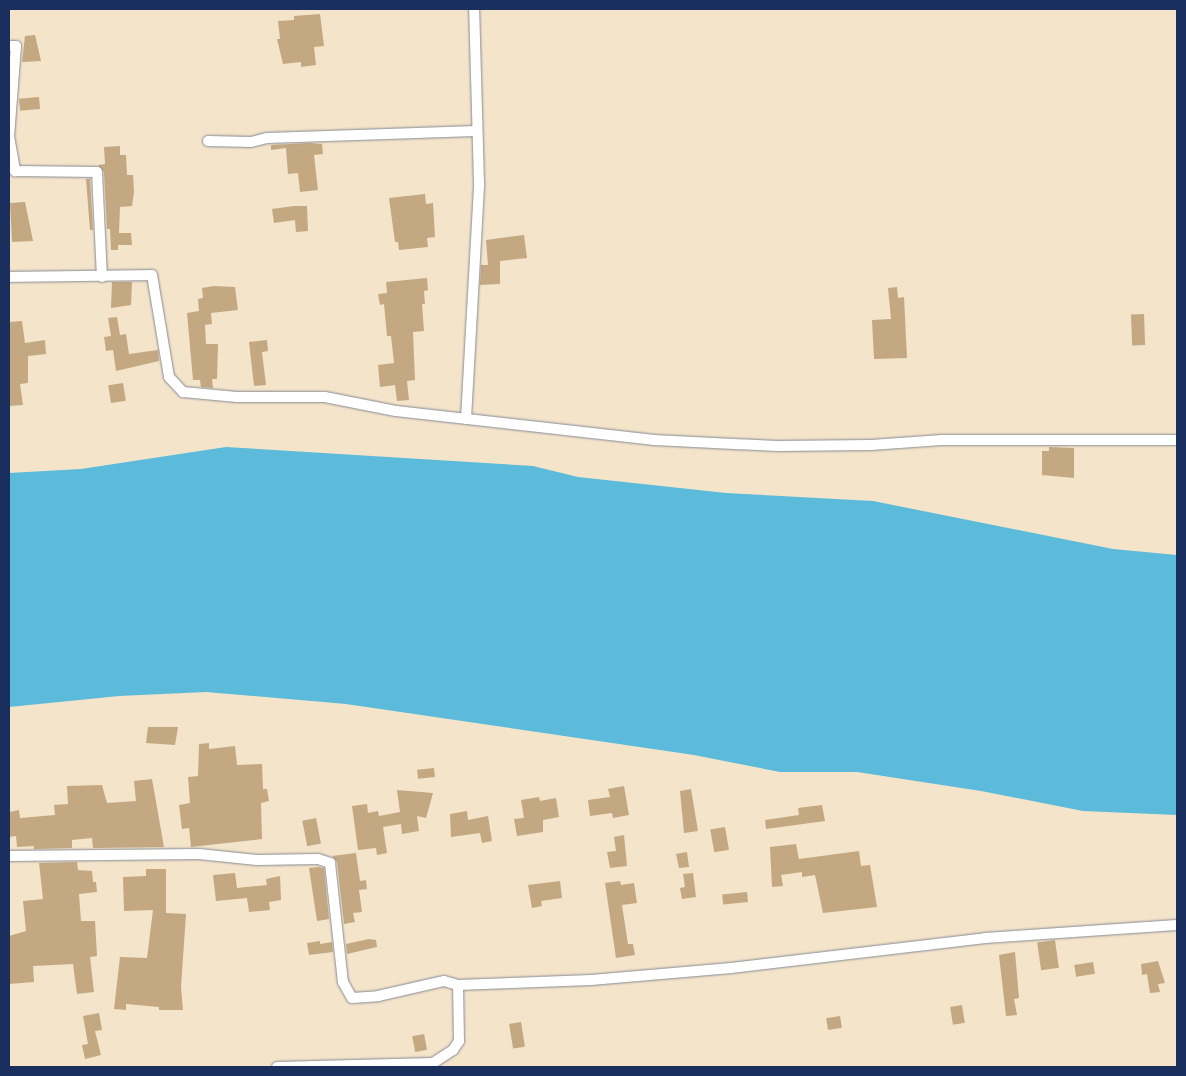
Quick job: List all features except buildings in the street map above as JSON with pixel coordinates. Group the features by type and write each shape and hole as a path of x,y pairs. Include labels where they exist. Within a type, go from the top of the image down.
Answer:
{"street":[{"path":"466,419 476,247 474,9"},
{"path":"9,46 16,46 9,136 15,171 97,172 102,277"},
{"path":"208,141 251,142 267,138 476,131"},
{"path":"9,277 152,275 169,377 183,392 237,397 325,397 396,411 654,440 777,446 871,445 942,440 1177,440"},
{"path":"9,856 199,854 257,860 318,859 330,863 343,982 352,998 378,996 444,981 458,985 591,980 731,968 985,938 1177,925"},
{"path":"277,1067 433,1063 453,1050 459,1041 458,985"}],"water":[{"path":"226,447 533,466 578,477 726,493 873,501 1113,549 1177,555 1177,815 1083,811 981,791 857,772 780,772 694,755 346,704 206,692 119,696 9,707 9,473 81,469"}]}
